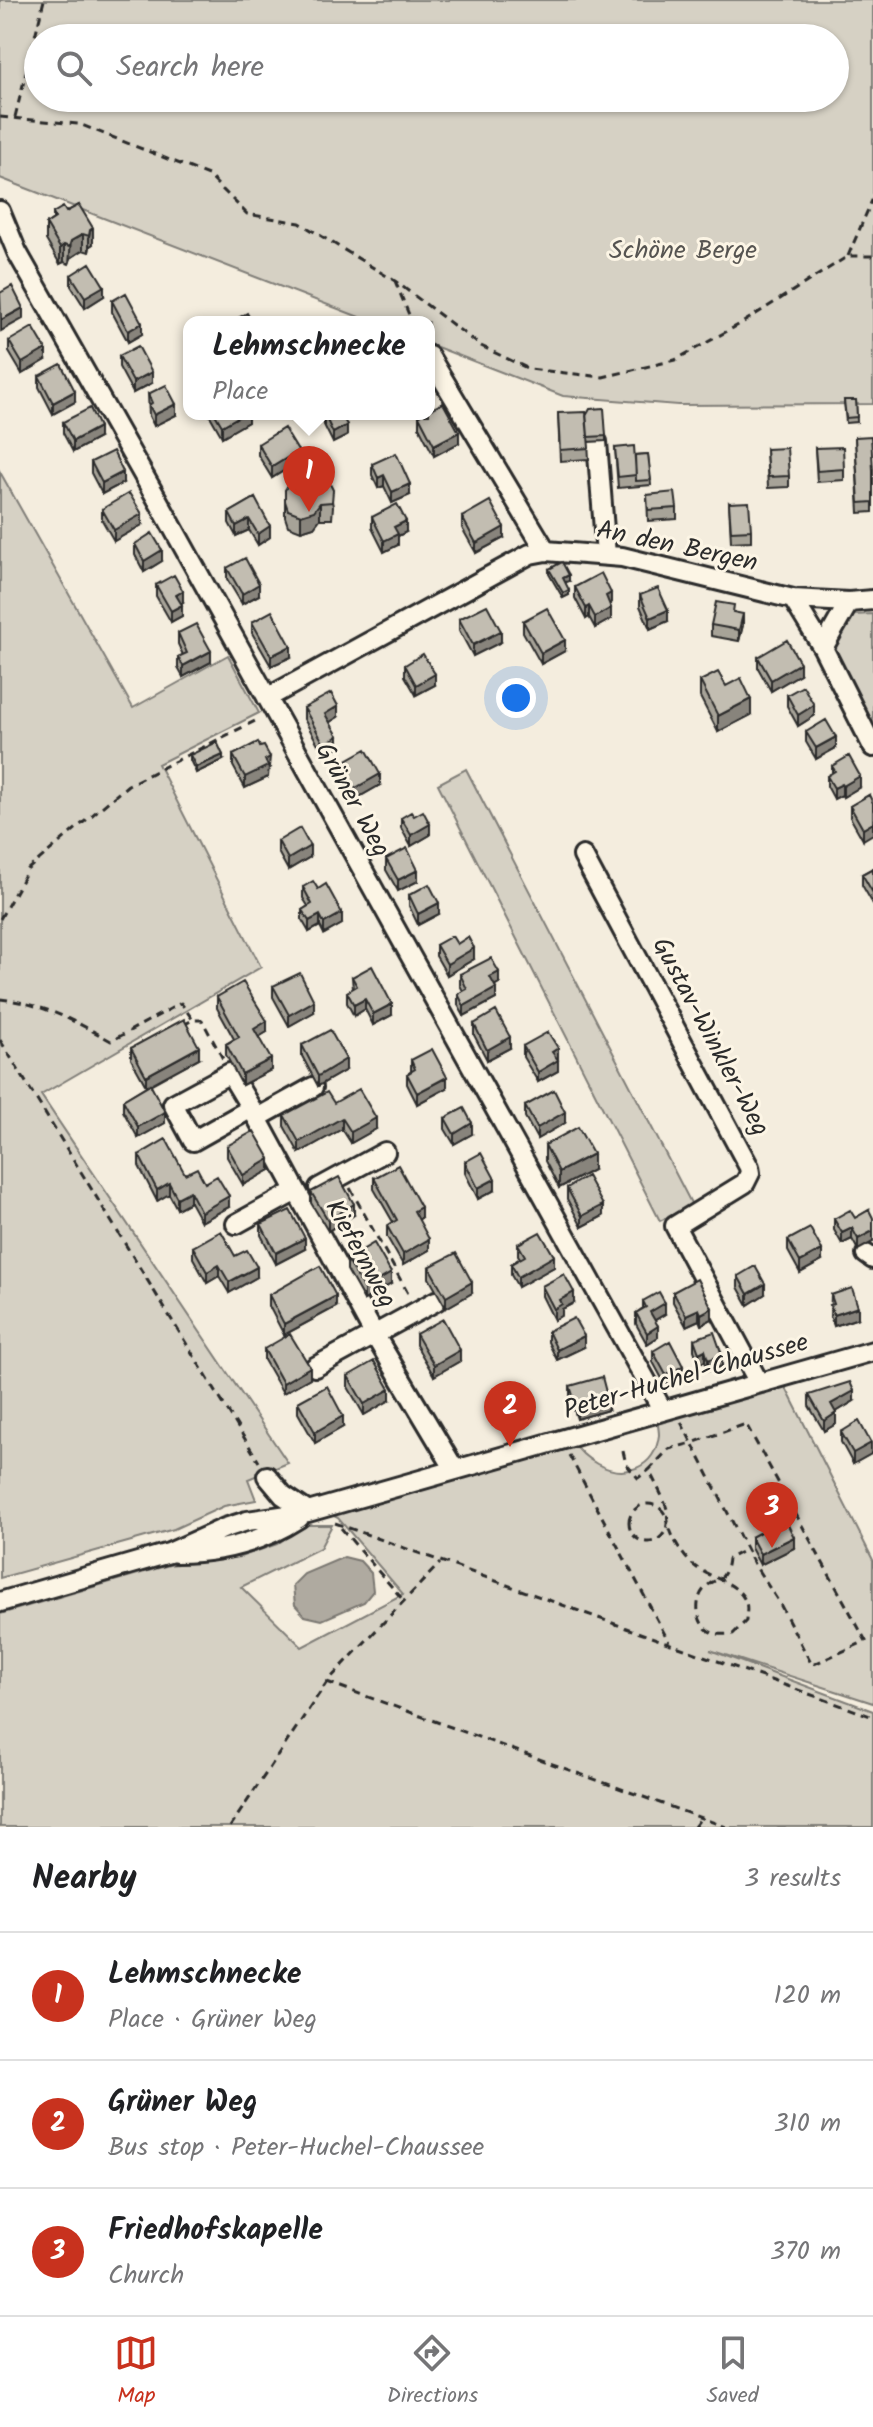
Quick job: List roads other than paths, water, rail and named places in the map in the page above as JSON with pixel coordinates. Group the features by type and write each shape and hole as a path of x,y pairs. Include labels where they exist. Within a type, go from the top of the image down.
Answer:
{"street":[{"name":"Grüner Weg","path":"0,211 17,252 669,1410"},
{"path":"435,366 546,551"},
{"path":"597,442 606,555"},
{"name":"An den Bergen","path":"270,705 530,554 546,551 622,557 793,599 873,600"},
{"path":"793,599 823,648 873,747"},
{"path":"823,648 849,602"},
{"name":"Gustav-Winkler-Weg","path":"583,856 749,1167 750,1173 745,1183 675,1226 759,1383"},
{"name":"Kiefernweg","path":"254,1113 193,1141 173,1104 230,1073 254,1113 374,1334 455,1470"},
{"path":"254,1113 313,1087"},
{"name":"Kiefernweg","path":"298,1195 385,1152"},
{"path":"236,1224 298,1195"},
{"name":"Kiefernweg","path":"315,1367 436,1301"},
{"name":"Peter-Huchel-Chaussee","path":"0,1602 169,1553 236,1524 308,1512 873,1351"},
{"path":"267,1476 283,1495 308,1512"}],"place":[{"name":"Lehmschnecke","path":"309,512"},
{"name":"Grüner Weg","path":"510,1447"},
{"name":"Friedhofskapelle","path":"772,1548"}],"park label":[{"name":"Schöne Berge","path":"683,251"}]}
